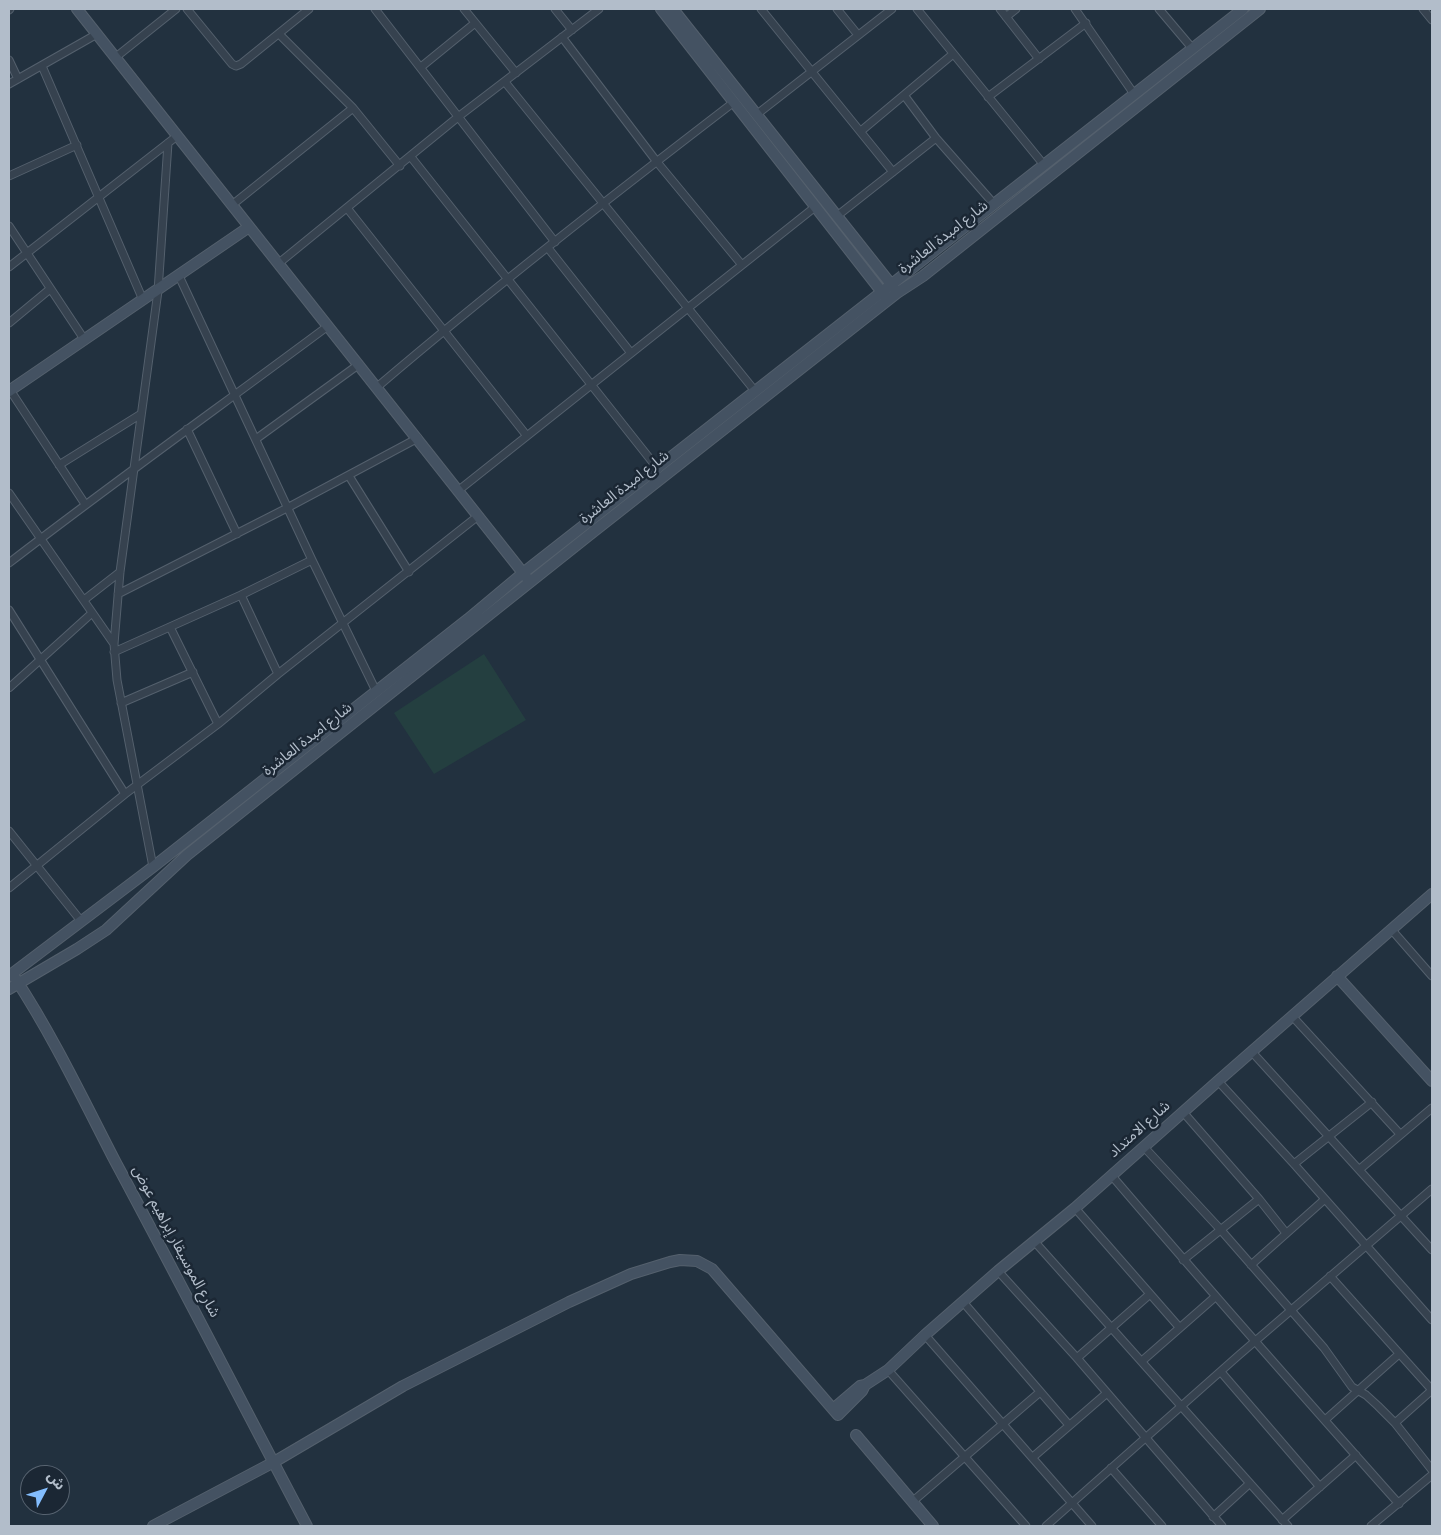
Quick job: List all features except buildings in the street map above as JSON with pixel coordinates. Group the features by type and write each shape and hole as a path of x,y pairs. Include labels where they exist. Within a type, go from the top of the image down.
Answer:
{"main road":[{"path":"77,9 530,582"},
{"path":"661,9 756,115 897,293"},
{"path":"672,9 715,70 734,102 888,300"},
{"name":"شارع امبدة العاشرة","path":"9,989 13,978 82,921 376,692 523,573 1243,9"},
{"name":"شارع امبدة العاشرة","path":"13,978 77,949 106,930 187,855 530,582 888,300 923,276 1260,9"},
{"path":"10,391 250,227"},
{"name":"شارع الامتداد","path":"274,1462 403,1386 569,1302 631,1274 680,1260 698,1261 712,1269 835,1412 862,1391 865,1385 888,1370 925,1334 1112,1176 1182,1112 1432,894"},
{"path":"1337,976 1432,1081"},
{"name":"شارع الموسيقار إبراهيم عوض","path":"13,978 35,1011 137,1201 307,1526"},
{"path":"856,1435 932,1526"},
{"path":"153,1526 274,1462"}],"street":[{"path":"116,57 176,9"},
{"path":"187,9 232,64 236,66 241,64 309,9"},
{"path":"375,9 556,242"},
{"path":"464,9 516,73"},
{"path":"555,9 572,30"},
{"path":"279,263 458,117 599,9"},
{"path":"762,9 893,172"},
{"path":"837,9 858,35"},
{"path":"756,115 892,9"},
{"path":"917,9 1044,165"},
{"path":"1000,9 1039,59"},
{"path":"1006,17 1016,9"},
{"path":"1075,9 1134,94"},
{"path":"1158,9 1192,48"},
{"path":"1423,9 1432,20"},
{"path":"421,68 475,23"},
{"path":"988,97 1086,23"},
{"path":"9,84 98,34"},
{"path":"279,34 353,108 400,166"},
{"path":"562,37 657,162 742,266"},
{"path":"860,131 953,54"},
{"path":"9,60 18,79"},
{"path":"42,66 143,300"},
{"path":"505,82 756,391"},
{"path":"904,96 936,138 994,204"},
{"path":"376,388 444,330 734,102"},
{"path":"232,205 353,108"},
{"path":"9,267 178,136"},
{"path":"837,216 936,138"},
{"path":"153,867 121,703 114,644 120,572 158,291 168,142"},
{"path":"9,176 77,145"},
{"path":"411,157 658,468"},
{"path":"458,490 815,207"},
{"path":"347,208 527,436"},
{"path":"9,226 84,339"},
{"path":"548,248 631,353"},
{"path":"179,276 287,508 376,692"},
{"path":"9,323 50,288"},
{"path":"9,562 328,326"},
{"path":"256,439 358,365"},
{"path":"10,391 85,504"},
{"path":"59,465 141,414"},
{"path":"188,429 236,534"},
{"path":"118,594 349,476 418,438"},
{"path":"349,476 409,572"},
{"path":"9,493 114,644"},
{"path":"9,888 125,794 218,724 278,674 478,516"},
{"path":"114,652 241,595 312,560"},
{"path":"84,600 120,572"},
{"path":"241,595 278,674"},
{"path":"9,610 125,794"},
{"path":"9,688 92,613"},
{"path":"170,627 218,724"},
{"path":"121,703 192,672"},
{"path":"9,831 82,921"},
{"path":"1392,929 1432,976"},
{"path":"1293,1017 1400,1134"},
{"path":"1252,1052 1432,1250"},
{"path":"1218,1081 1432,1320"},
{"path":"1294,1164 1372,1102"},
{"path":"1360,1169 1432,1108"},
{"path":"1182,1112 1286,1232"},
{"path":"1144,1146 1220,1229 1324,1348 1347,1381 1378,1406 1395,1423 1432,1470"},
{"path":"1112,1176 1214,1297 1256,1341 1399,1504"},
{"path":"1046,1526 1291,1310 1432,1189"},
{"path":"1184,1260 1259,1199"},
{"path":"1251,1265 1325,1199"},
{"path":"1075,1208 1179,1327"},
{"path":"1034,1241 1288,1526"},
{"path":"998,1271 1077,1358 1222,1526"},
{"path":"1330,1276 1432,1390 1395,1423"},
{"path":"1077,1358 1150,1294"},
{"path":"1142,1361 1214,1297"},
{"path":"963,1302 1069,1426"},
{"path":"925,1334 1092,1526"},
{"path":"1325,1420 1399,1354"},
{"path":"888,1370 1026,1526"},
{"path":"1221,1372 1320,1487"},
{"path":"912,1502 1040,1392"},
{"path":"1033,1457 1107,1393"},
{"path":"1282,1520 1356,1455"},
{"path":"1111,1468 1162,1526"},
{"path":"1371,1526 1432,1475"},
{"path":"1213,1516 1249,1484"}],"green space":[{"path":"484,654 526,720 434,774 394,713"}]}
